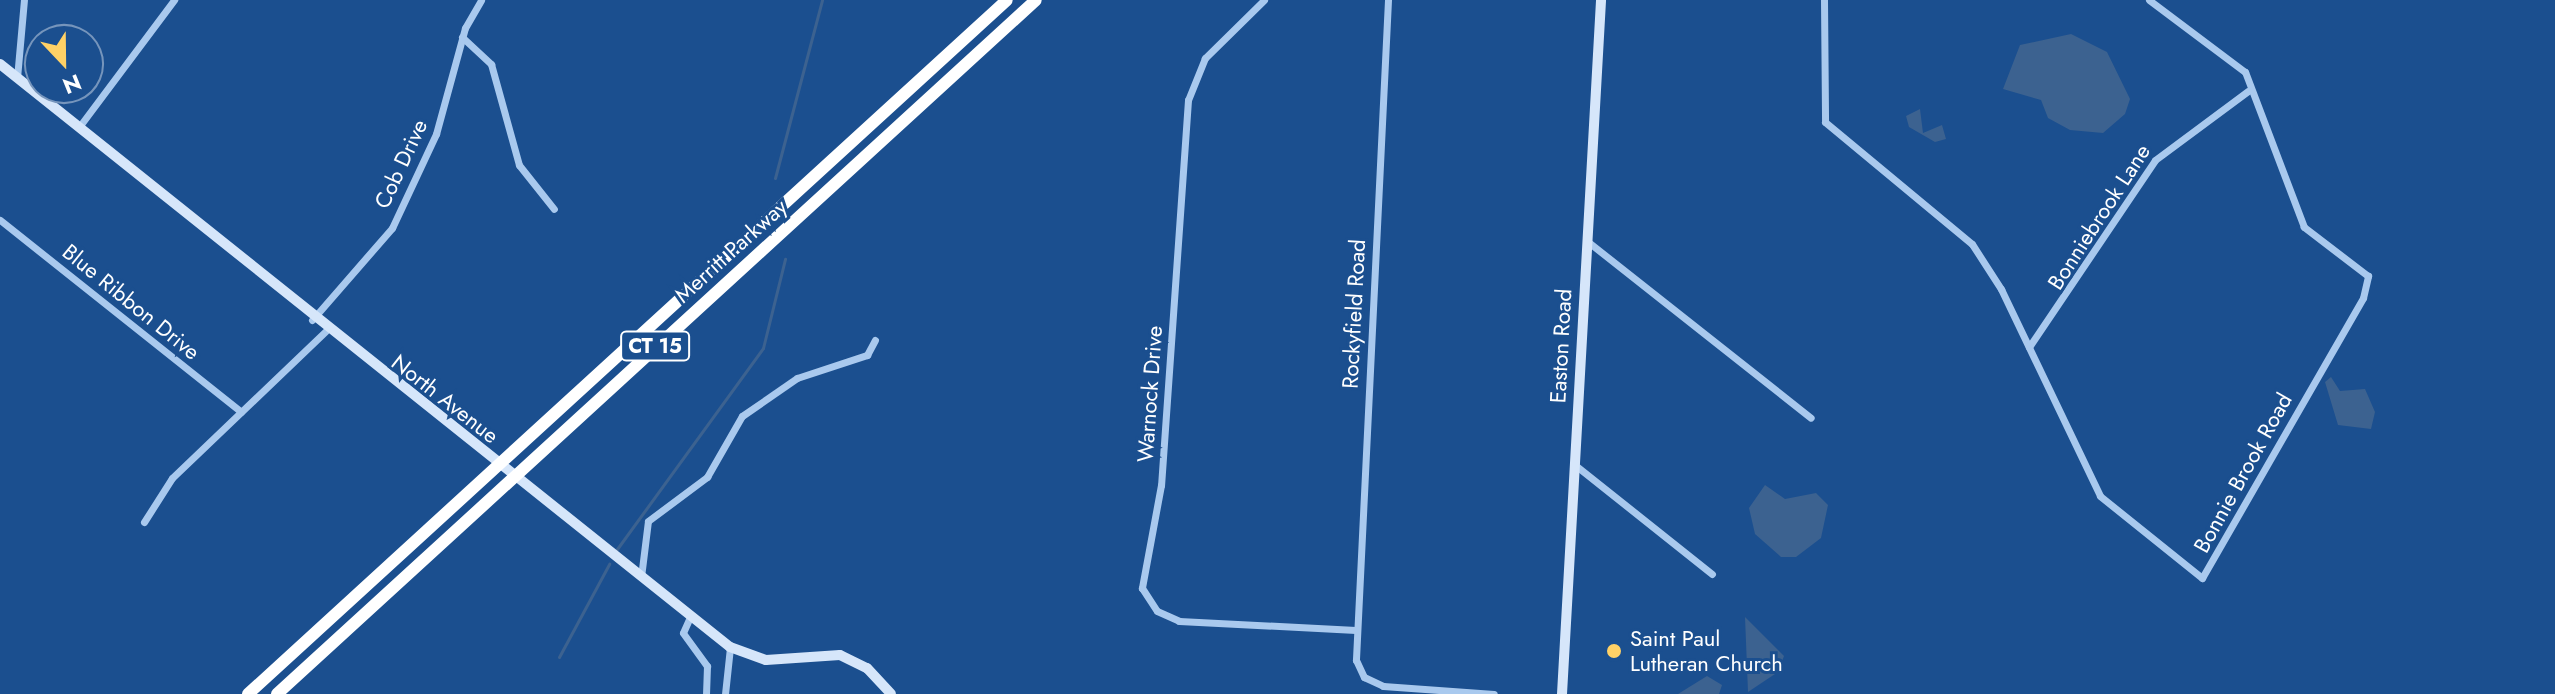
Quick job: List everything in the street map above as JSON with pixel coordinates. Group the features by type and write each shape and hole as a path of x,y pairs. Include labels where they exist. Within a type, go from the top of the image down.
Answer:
{"highway":[{"name":"Merritt Parkway","path":"248,694 1007,0"},
{"name":"Merritt Parkway","path":"277,694 1036,0"}],"street":[{"path":"17,78 24,0"},
{"path":"79,127 174,0"},
{"name":"Cob Drive","path":"312,320 392,228 441,121 462,37 481,0"},
{"name":"Warnock Drive","path":"1264,0 1205,58 1188,100 1161,485 1142,588 1157,611 1179,621 1356,630"},
{"name":"Rockyfield Road","path":"1388,0 1356,630 1358,668 1377,685 1494,694"},
{"name":"Easton Road","path":"1562,694 1601,0"},
{"name":"Bonnie Brook Road","path":"1824,0 1825,122 1972,244 2029,347 2107,506 2185,569 2205,576 2368,287 2364,271 2304,227 2238,64 2149,0"},
{"path":"462,37 491,64 519,165 554,209"},
{"name":"North Avenue","path":"0,64 312,320 730,647 766,660 840,655 874,674 891,694"},
{"name":"Bonniebrook Lane","path":"2029,347 2155,160 2248,91"},
{"name":"Blue Ribbon Drive","path":"0,220 241,412"},
{"path":"1587,241 1808,416"},
{"path":"144,522 172,478 326,331"},
{"path":"641,579 648,521 707,477 742,416 797,378 867,355 875,340"},
{"path":"1575,465 1712,574"},
{"path":"690,617 683,633 707,666 706,694"},
{"path":"725,694 730,647"}],"water":[{"path":"2071,34 2107,52 2130,99 2125,114 2103,133 2070,130 2048,118 2041,100 2003,89 2020,45"},
{"path":"1920,109 1923,133 1942,125 1946,139 1935,142 1909,127 1906,116"},
{"path":"2331,377 2340,391 2365,389 2375,412 2371,429 2338,425 2325,382"},
{"path":"1765,485 1785,499 1816,493 1828,505 1821,538 1796,557 1781,557 1755,534 1749,508"},
{"path":"1745,617 1784,656 1778,672 1748,692"},
{"path":"1707,676 1722,685 1719,694 1678,694"}],"waterway":[{"path":"775,178 822,0"},
{"path":"617,549 763,348 785,259"},
{"path":"559,657 609,564"}],"place":[{"name":"Saint Paul Lutheran Church","path":"1614,651"}]}
